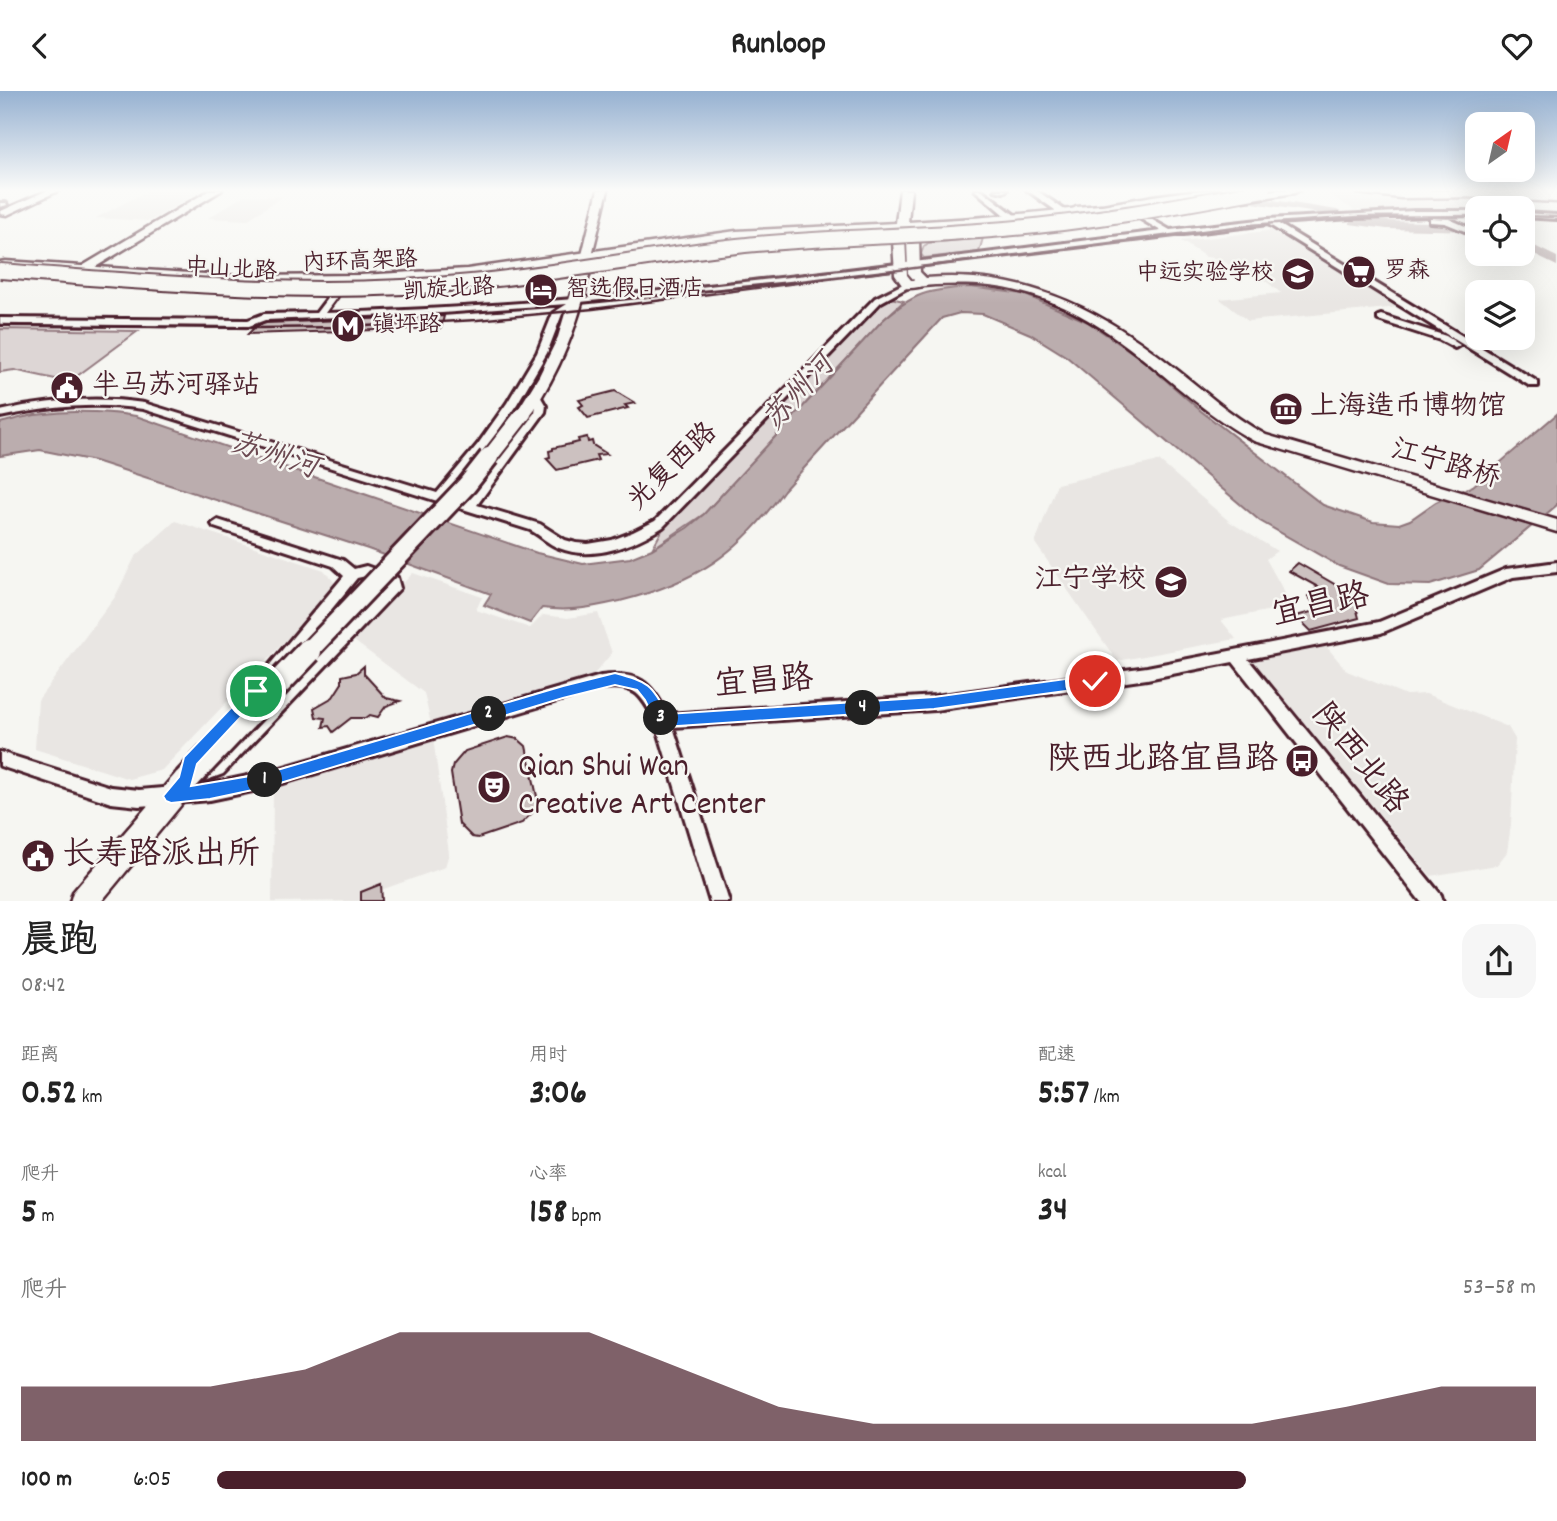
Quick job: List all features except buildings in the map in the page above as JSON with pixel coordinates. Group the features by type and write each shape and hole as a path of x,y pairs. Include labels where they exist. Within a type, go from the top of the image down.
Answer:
{"highway":[{"name":"内环高架路","path":"0,270 234,283 362,283 462,278 739,240 943,228"},
{"name":"内环高架路","path":"0,270 189,286 358,288 470,282 739,246 1015,228"},
{"path":"0,270 184,291 387,292"}],"main road":[{"path":"68,281 155,228"},
{"path":"88,269 158,228"},
{"name":"中山北路","path":"0,270 88,269 236,280 361,279 467,273 736,235 860,228"},
{"path":"906,228 899,240 899,265 901,275 915,283"},
{"path":"909,228 913,239 915,283"},
{"path":"387,292 476,286 737,249 899,240 1042,228"},
{"path":"83,901 179,788 467,485 530,404 560,353 579,300 587,255"},
{"name":"中山北路","path":"0,270 68,281 236,293 334,293"},
{"name":"光复西路","path":"915,283 985,281 1015,285 1077,309 1128,338 1228,420 1260,438"},
{"name":"江宁路桥","path":"1260,438 1557,526"}],"street":[{"path":"587,255 594,228"},
{"path":"1123,245 1177,238 1163,228"},
{"path":"899,265 1207,228"},
{"path":"1278,228 1534,384"},
{"name":"凯旋北路","path":"0,321 249,323 264,317 455,312 899,265"},
{"name":"光复西路","path":"0,414 71,402 120,401 144,405 536,527 566,546 608,545 647,532 670,513 696,483 878,300 915,283"},
{"path":"318,316 334,293"},
{"path":"440,497 512,404 542,353 558,313 579,300"},
{"path":"1381,318 1443,338 1466,351 1481,352"},
{"path":"470,506 540,412 541,406 530,404"},
{"path":"218,524 338,563 352,575"},
{"name":"宜昌路","path":"663,721 934,703 1134,675 1381,627 1511,572 1557,567"},
{"path":"0,758 111,795 139,798 179,788 216,768 393,588 392,580 366,571 352,575 256,691 190,761 179,788"},
{"name":"陕西北路","path":"1236,656 1434,901"},
{"path":"179,788 210,792 267,780 469,719 615,679 642,686 651,696 663,721 720,901"}],"shaded area":[{"name":"中远实验学校","path":"1275,230 1400,307 1248,321 1220,299 1281,293 1258,275 1239,273 1221,259 1206,257 1181,241"},
{"path":"983,238 979,252 924,258 921,254 924,246 929,243"},
{"path":"970,287 1023,294 1088,322 1143,360 1201,411 1323,505 1373,522 1399,524 1410,520 1436,502 1473,486 1557,414 1557,505 1479,570 1430,585 1389,584 1339,566 1260,521 1067,357 1030,334 983,314 960,313 942,318 784,490 750,532 714,562 671,585 620,601 572,609 542,608 530,623 484,605 491,594 368,549 95,461 40,450 0,456 0,423 34,415 67,412 136,416 537,553 583,564 630,558 652,549 687,528 704,514 893,311 922,294"},
{"path":"886,297 904,301 882,321 704,514 652,549 672,512"},
{"path":"0,329 138,331 69,382 14,370 0,372"},
{"name":"江宁学校","path":"1159,461 1230,522 1277,551 1266,559 1292,606 1221,620 1236,639 1117,661 1035,543 1057,484"},
{"path":"175,521 324,570 334,582 329,595 162,770 129,779 35,749 38,700 115,597 135,557"},
{"path":"413,573 482,597 476,610 530,628 543,615 568,618 598,613 612,653 590,679 431,724 424,693 350,638"},
{"path":"1326,646 1347,671 1406,695 1426,694 1508,727 1515,739 1511,825 1507,852 1497,865 1431,876 1253,661"},
{"path":"433,738 449,853 445,867 381,890 380,885 361,892 361,901 272,901 273,788"}],"waterway":[{"path":"1535,251 1557,262"}],"railway":[{"path":"0,325 257,328 347,327 477,320 593,309 1228,228"}],"place":[{"name":"罗森","path":"1359,272"},
{"name":"中远实验学校","path":"1298,274"},
{"name":"智选假日酒店","path":"541,290"},
{"name":"镇坪路","path":"348,326"},
{"name":"半马苏河驿站","path":"67,388"},
{"name":"上海造币博物馆","path":"1286,409"},
{"name":"江宁学校","path":"1171,582"},
{"name":"陕西北路宜昌路","path":"1302,761"},
{"name":"Qian Shui Wan Creative Art Center","path":"494,787"},
{"name":"长寿路派出所","path":"38,856"}],"route":[{"path":"256,691 190,761 186,780 171,796 210,792 267,780 615,679 642,686 651,696 663,721 934,703 1095,681"}],"water label":[{"name":"苏州河","path":"801,394"},
{"name":"苏州河","path":"274,458"}]}
